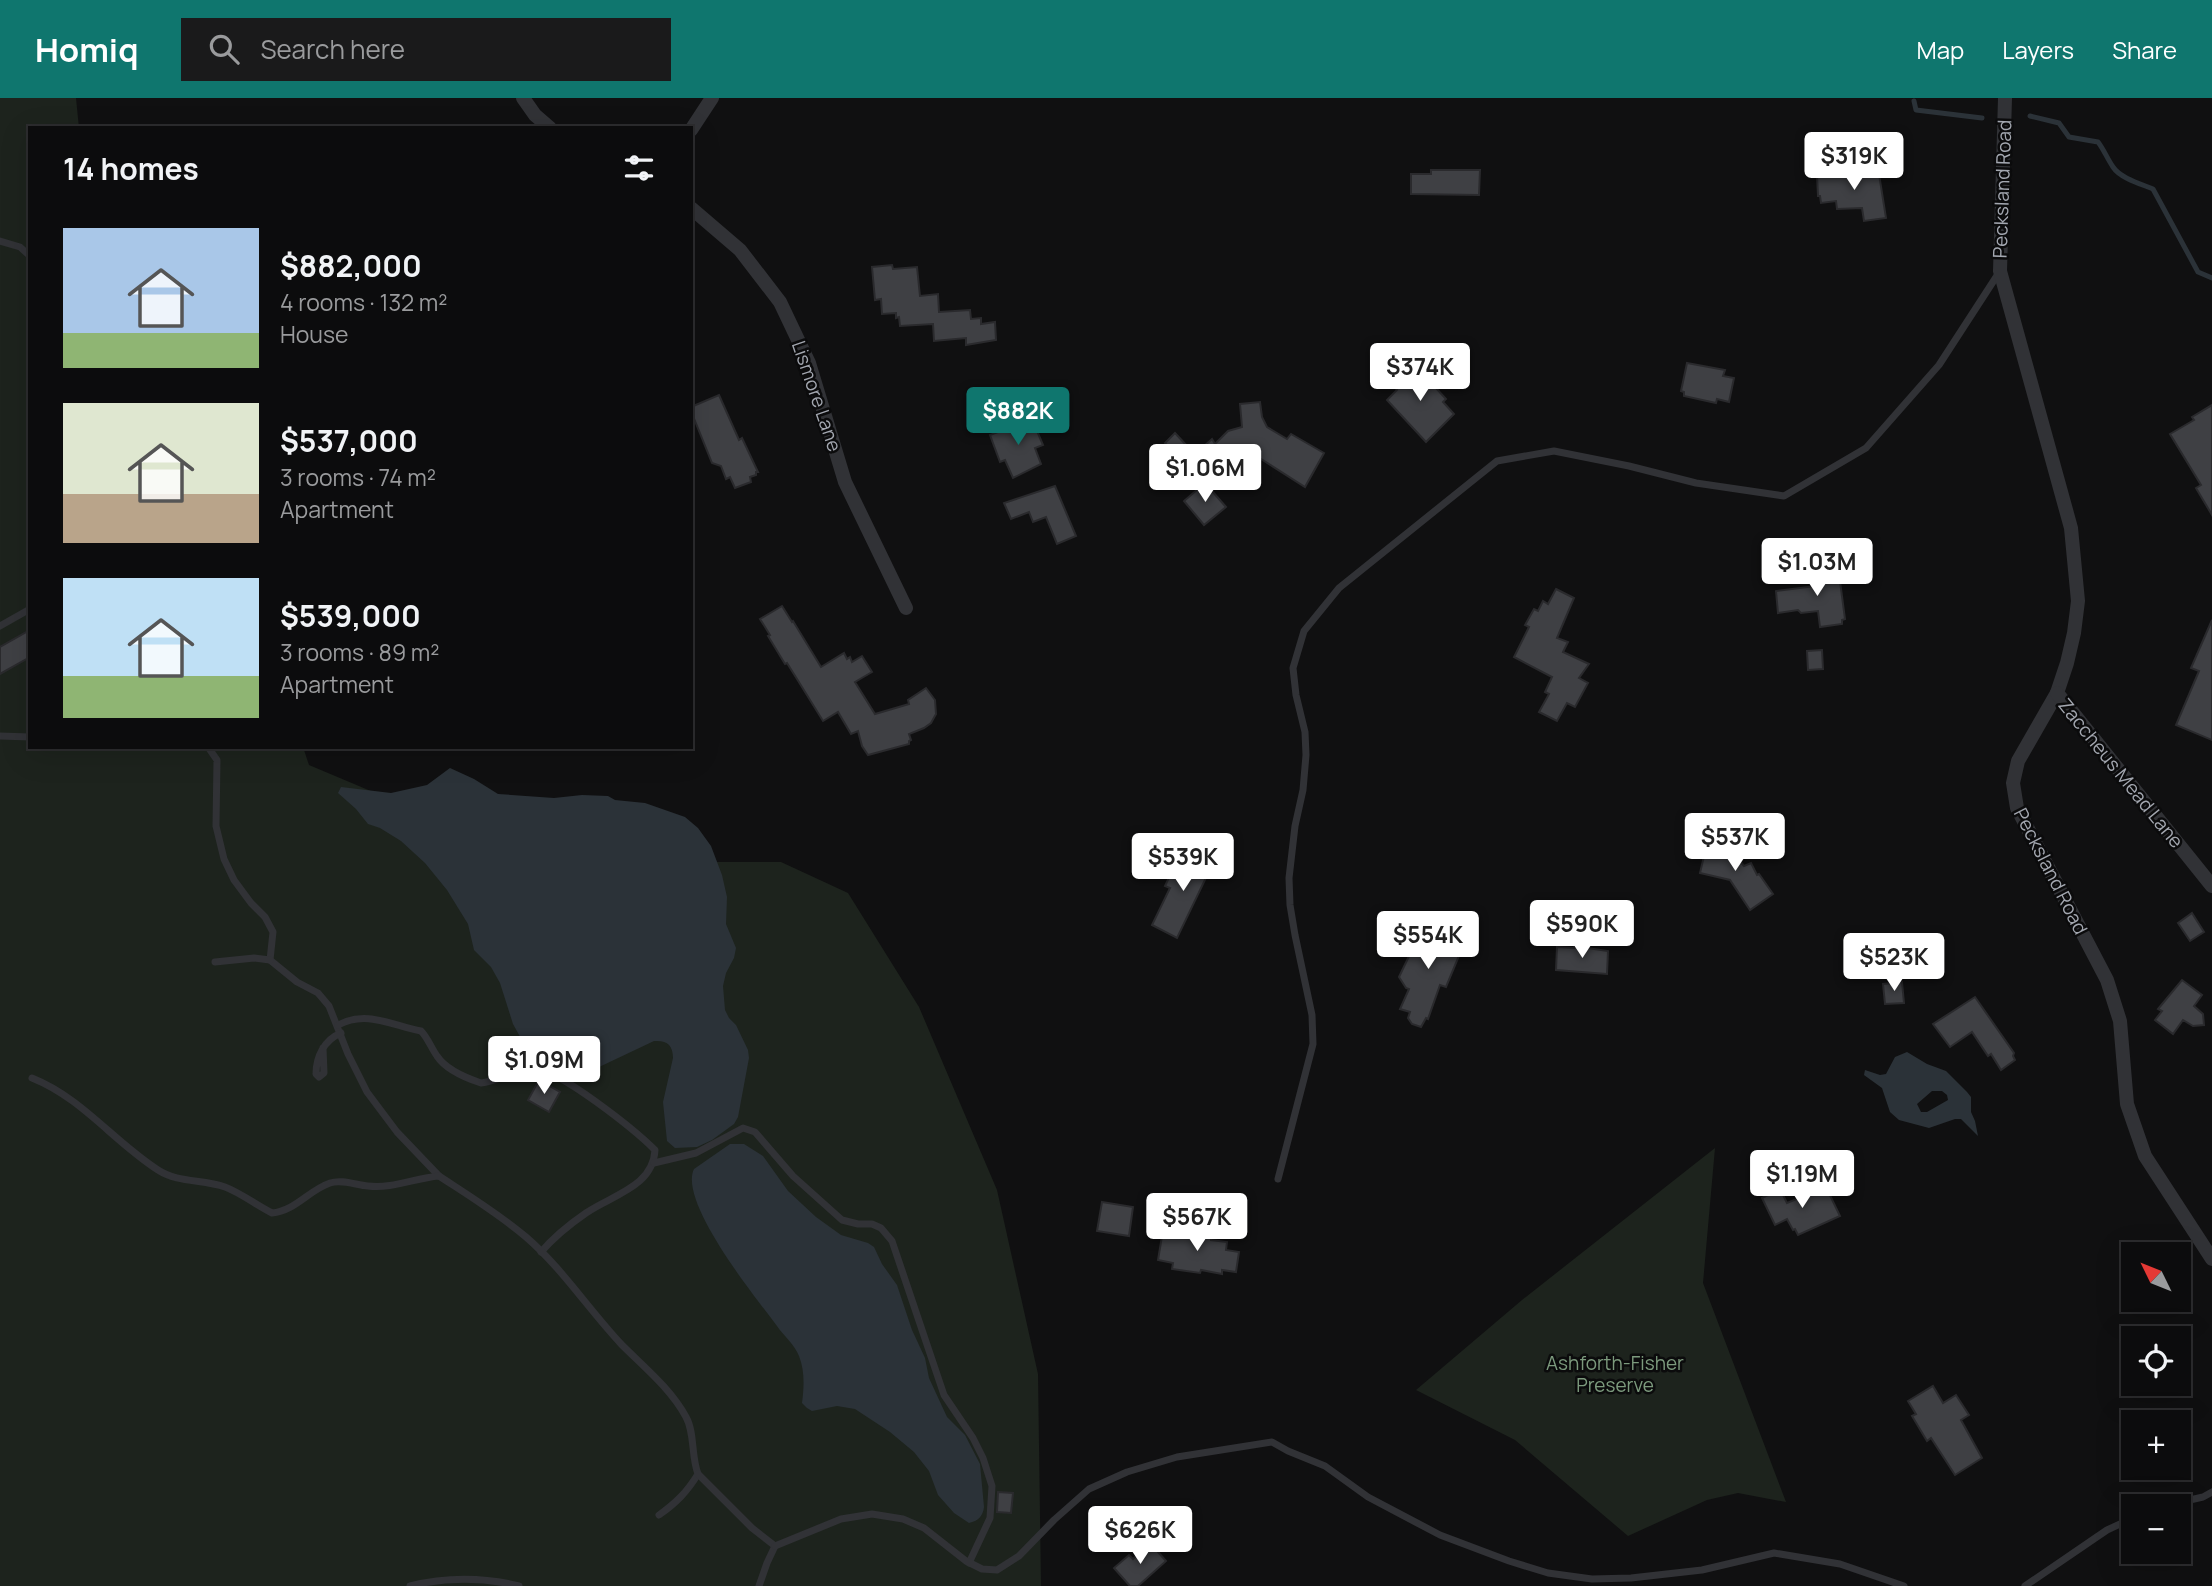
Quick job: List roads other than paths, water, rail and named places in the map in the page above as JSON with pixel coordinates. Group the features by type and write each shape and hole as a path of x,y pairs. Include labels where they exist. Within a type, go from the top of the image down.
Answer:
{"street":[{"path":"523,98 548,126"},
{"path":"693,127 712,98"},
{"name":"Pecksland Road","path":"2005,98 2000,271 2071,528 2078,601 2072,643 2057,692 2018,761 2013,783 2017,808 2106,980 2120,1021 2127,1104 2144,1156 2212,1259"},
{"name":"Lismore Lane","path":"693,210 740,250 780,302 809,363 845,482 906,608"},
{"name":"Zaccheus Mead Lane","path":"2057,692 2212,886"}],"lane":[{"path":"0,241 20,247 28,254"},
{"path":"1278,1179 1313,1044 1312,1016 1290,905 1289,878 1306,755 1305,732 1293,668 1304,631 1339,588 1497,461 1554,452 1629,466 1696,483 1784,496 1866,448 1940,365 2000,271"},
{"path":"0,626 28,610"},
{"path":"0,736 28,737"},
{"path":"209,749 217,760 216,826 224,859 234,880 251,903 265,916 273,932 270,960"},
{"path":"215,962 254,958 270,960 297,982 318,993 329,1006 367,1092 397,1132 439,1176 505,1221 541,1252 677,1402 688,1419 698,1474 752,1528 775,1546"},
{"path":"323,1048 349,1019 370,1017 421,1031 440,1060 449,1068 481,1083 531,1068 545,1070 575,1088 643,1138 655,1150 654,1163 632,1189 586,1213 565,1228 541,1252"},
{"path":"32,1078 62,1094 160,1171 176,1178 228,1188 272,1213 289,1208 331,1182 389,1186 439,1176"},
{"path":"654,1163 696,1153 743,1128 755,1132 793,1176 842,1220 872,1224 881,1228 892,1241 944,1395 973,1438 992,1486 990,1518 969,1563"},
{"path":"759,1586 775,1546 841,1519 872,1514 902,1519 924,1528 969,1563 982,1569 997,1570 1019,1556 1088,1489 1127,1472 1177,1457 1272,1442 1325,1466 1368,1497 1440,1535 1548,1573 1592,1579 1631,1578 1702,1570 1774,1553 1840,1564 1904,1586"},
{"path":"659,1515 676,1503 698,1474"},
{"path":"2191,1500 2212,1492"},
{"path":"2203,1497 2212,1502"},
{"path":"2025,1586 2107,1530 2121,1524"},
{"path":"410,1586 433,1580 472,1579 519,1586"}],"waterway":[{"path":"1914,101 1916,110 1982,118"},
{"path":"2030,116 2059,123 2069,137 2098,142 2116,171 2153,189 2198,272 2212,278"}],"park label":[{"name":"Ashforth-Fisher Preserve","path":"1615,1374"}]}
